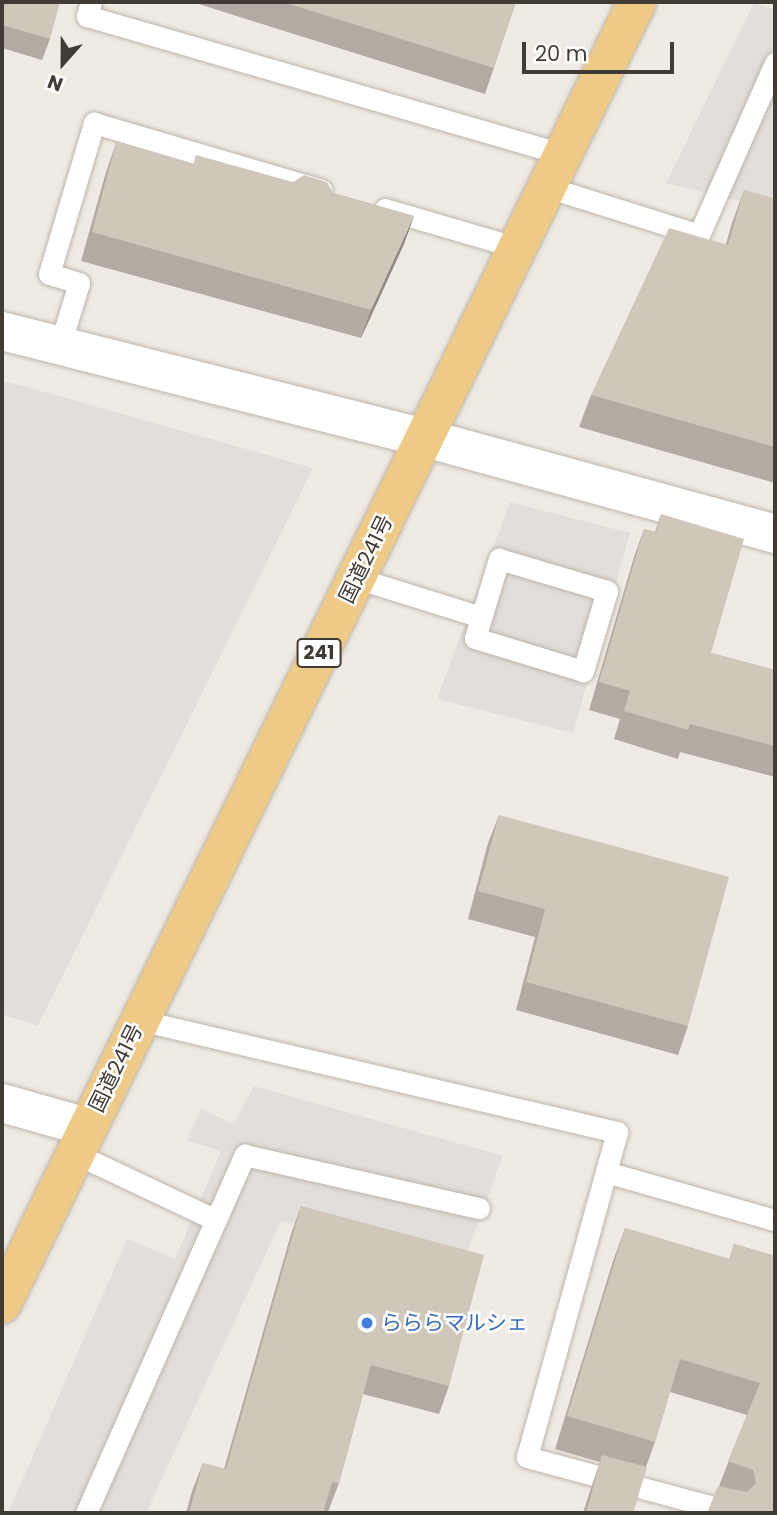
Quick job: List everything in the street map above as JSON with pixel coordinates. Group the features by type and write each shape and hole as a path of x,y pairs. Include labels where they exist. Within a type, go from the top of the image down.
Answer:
{"highway":[{"name":"国道241号","path":"2,1304 518,248 634,3"}],"street":[{"path":"2,331 425,438 775,534"},
{"path":"2,1103 81,1140"}],"lane":[{"path":"91,2 87,16 555,170 699,235 775,63"},
{"path":"60,345 79,283 49,274 94,123 518,248"},
{"path":"499,559 607,591 583,671 475,638 481,617 499,559"},
{"path":"356,578 481,617"},
{"path":"139,1020 617,1132 527,1457 732,1512"},
{"path":"81,1140 216,1220"},
{"path":"86,1513 245,1155 479,1208"},
{"path":"606,1172 775,1220"}],"shaded area":[{"path":"754,3 775,9 775,210 666,183"},
{"path":"2,380 313,468 38,1026 2,1014"},
{"path":"510,502 630,533 573,733 437,699"},
{"path":"254,1086 503,1156 462,1266 281,1221 146,1513 8,1513 127,1239 175,1259 221,1151 187,1140 201,1109 234,1124"}],"building":[{"path":"2,2 60,2 50,39 2,25"},
{"path":"283,2 516,2 494,68"},
{"path":"116,143 193,165 196,155 293,182 304,175 327,182 333,193 414,216 371,310 92,232"},
{"path":"744,190 775,199 775,447 591,395 669,228 728,245"},
{"path":"661,514 744,539 711,653 775,670 775,746 690,724 688,730 624,711 630,691 599,682 644,529 656,532"},
{"path":"499,815 729,877 688,1026 526,982 545,909 478,891"},
{"path":"301,1206 484,1255 449,1386 371,1365 339,1483 332,1482 323,1513 189,1513 203,1463 226,1469"},
{"path":"625,1228 729,1259 734,1244 775,1256 775,1513 707,1513 718,1486 747,1492 756,1483 753,1470 728,1461 760,1383 680,1359 655,1442 567,1416"},
{"path":"602,1455 647,1467 633,1513 586,1513"}],"place":[{"name":"らららマルシェ","path":"367,1323"}]}
